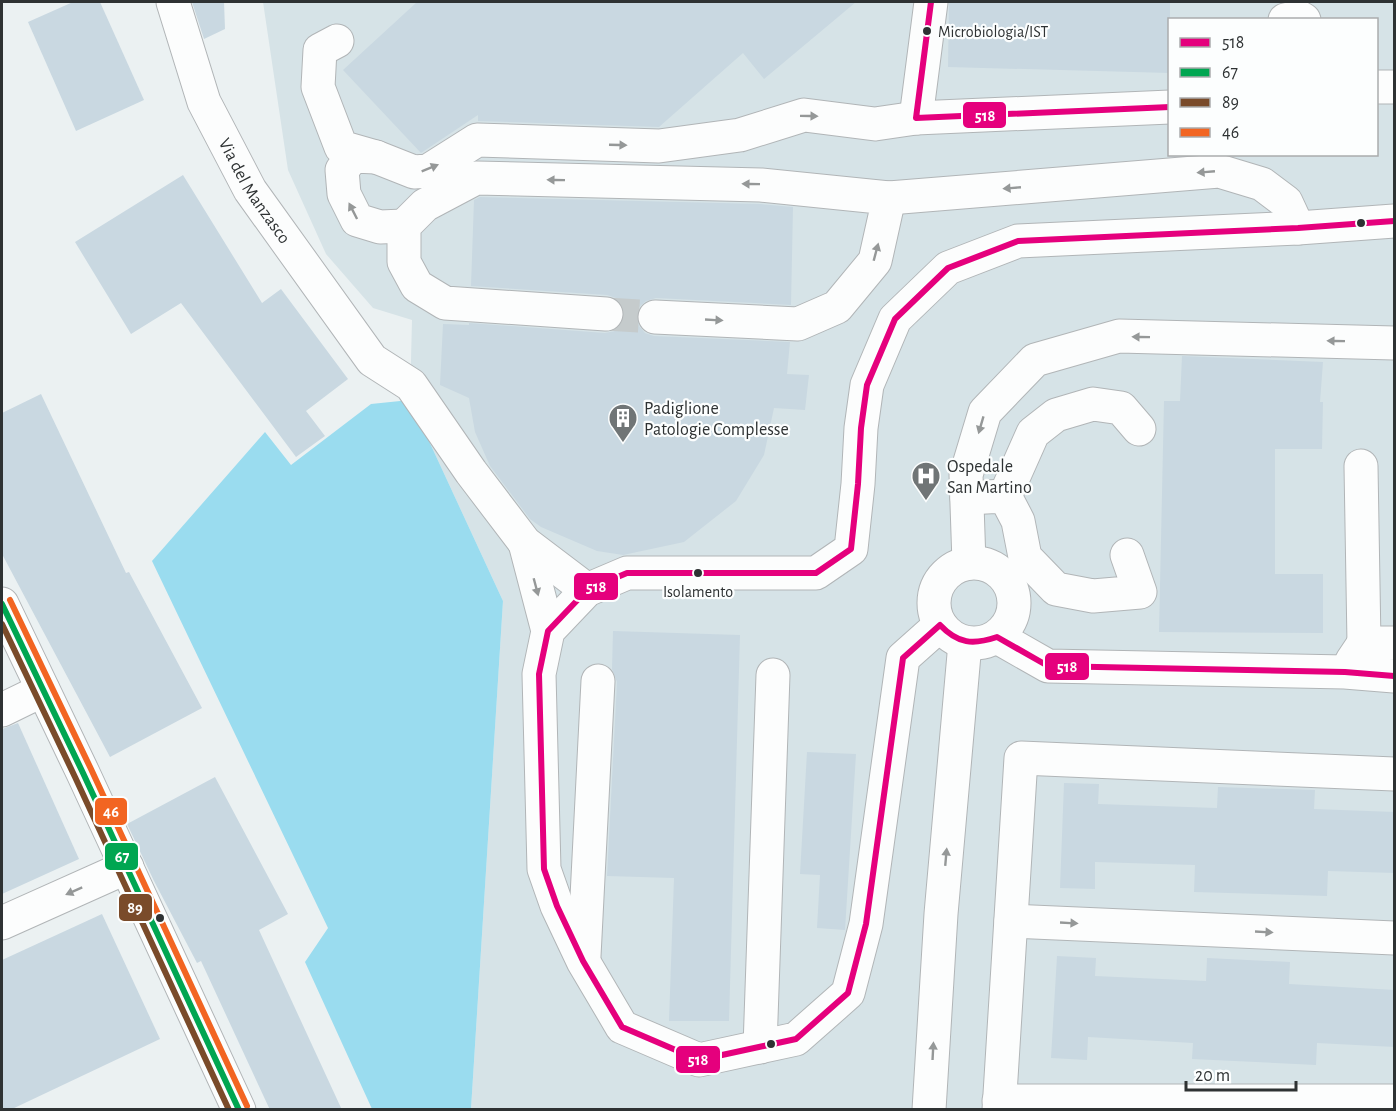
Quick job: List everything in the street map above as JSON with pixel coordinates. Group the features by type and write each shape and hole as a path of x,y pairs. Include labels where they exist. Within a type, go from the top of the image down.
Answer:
{"street":[{"name":"Via del Manzasco","path":"173,2 204,102 250,189 372,360 411,385 471,472 525,543"},
{"path":"916,118 931,2"},
{"path":"337,41 320,50 318,87 341,147 376,157 414,172 428,171 477,140 659,146 740,135 804,115 875,124 916,118 1168,107"},
{"path":"1378,87 1395,87"},
{"path":"376,157 353,156 342,170 344,194 357,220 380,227 404,226 425,205 476,178 761,185 889,198 1219,171 1262,184 1286,202 1298,228"},
{"path":"655,317 798,324 837,307 875,261 889,198"},
{"path":"548,631 587,590 627,573 816,573 851,549 867,385 895,318 948,268 1018,241 1298,228 1395,221"},
{"path":"404,226 404,262 417,286 445,303 606,314"},
{"path":"969,562 966,475 984,412 1035,360 1119,336 1395,343"},
{"path":"1005,496 1033,433 1056,415 1093,404 1121,408 1139,429"},
{"path":"1345,672 1379,643 1361,466"},
{"path":"967,498 1005,496"},
{"path":"1005,496 1018,521 1025,557 1056,589 1093,596 1140,592 1127,555"},
{"path":"525,543 587,590"},
{"path":"525,543 548,631 539,674 544,869 557,906 583,961 622,1027 699,1060 796,1039 848,993 866,924 903,658 952,634 979,644 997,637 1010,622 1014,595 1005,576 989,565 969,562 949,570 937,585 933,604 952,634 941,914 929,1110"},
{"path":"2,604 239,1110"},
{"path":"997,637 1048,666 1345,672 1395,676"},
{"path":"760,1047 773,675"},
{"path":"583,961 598,681"},
{"path":"2,710 43,690"},
{"path":"1395,774 1021,758 999,1105 1395,1101"},
{"path":"2,923 127,867"},
{"path":"1011,921 1395,938"}],"shaded area":[{"name":"Ospedale San Martino","path":"263,2 1394,2 1394,1109 471,1109 503,601 410,400 412,320 373,308 326,254 288,170"},
{"path":"410,400 503,601 471,1109 372,1109 305,962 328,928 152,561 265,432 291,465 371,404"}],"building":[{"path":"73,2 100,2 144,100 76,131 28,22"},
{"path":"192,2 224,2 225,29 204,39"},
{"path":"417,2 856,2 764,79 743,53 659,127 478,121 478,115 421,153 343,70"},
{"path":"949,2 1170,2 1168,73 948,67"},
{"path":"183,175 262,303 281,289 348,379 306,411 325,436 296,457 181,303 131,334 75,242"},
{"name":"Padiglione Patologie Complesse","path":"480,197 760,204 793,207 791,305 656,298 646,301 639,307 636,317 639,326 645,333 654,336 790,342 787,374 809,375 805,410 774,408 764,455 736,501 684,542 623,555 597,551 541,527 530,519 490,466 475,432 469,398 440,385 443,324 469,325 469,323 605,333 615,331 625,316 623,305 616,298 607,295 471,286 474,200"},
{"path":"1182,356 1323,362 1320,402 1323,402 1322,449 1275,449 1275,574 1323,574 1323,633 1159,632 1164,401 1180,401"},
{"path":"41,394 126,573 129,572 202,708 110,757 2,554 2,413"},
{"path":"613,631 740,635 729,1021 669,1021 674,878 607,876 617,682 612,669"},
{"path":"18,723 79,859 2,894 2,729"},
{"path":"807,752 856,754 845,930 817,928 820,875 800,874"},
{"path":"215,777 288,914 259,930 342,1110 270,1110 201,961 197,963 127,824"},
{"path":"1064,783 1099,784 1098,804 1217,808 1218,787 1315,790 1314,809 1395,812 1395,873 1328,871 1327,896 1194,892 1195,865 1095,862 1095,889 1060,888"},
{"path":"102,914 160,1039 10,1110 2,1110 2,960"},
{"path":"1057,956 1096,958 1095,976 1206,981 1207,958 1290,962 1289,984 1395,990 1395,1047 1317,1043 1316,1065 1192,1059 1193,1043 1088,1037 1087,1060 1051,1058"}],"tunnel":[{"path":"606,314 655,317"}],"transit line":[{"name":"518","path":"931,2 916,118 1168,107"},
{"name":"518","path":"1394,221 1298,228 1018,241 948,268 895,319 867,385 851,549 816,573 627,573 587,590 548,631 539,674 544,869 557,906 583,961 622,1027 699,1060 796,1039 848,993 866,924 903,658 940,625 953,636 966,641 981,641 997,637 1048,666 1345,672 1394,676"},
{"name":"46","path":"10,600 247,1106"},
{"name":"67","path":"2,604 239,1110"},
{"name":"89","path":"2,624 229,1110"}],"place":[{"name":"Microbiologia/IST","path":"927,31"},
{"name":"Padiglione Patologie Complesse","path":"623,444"},
{"name":"Ospedale San Martino","path":"926,502"},
{"name":"Isolamento","path":"698,573"}]}
